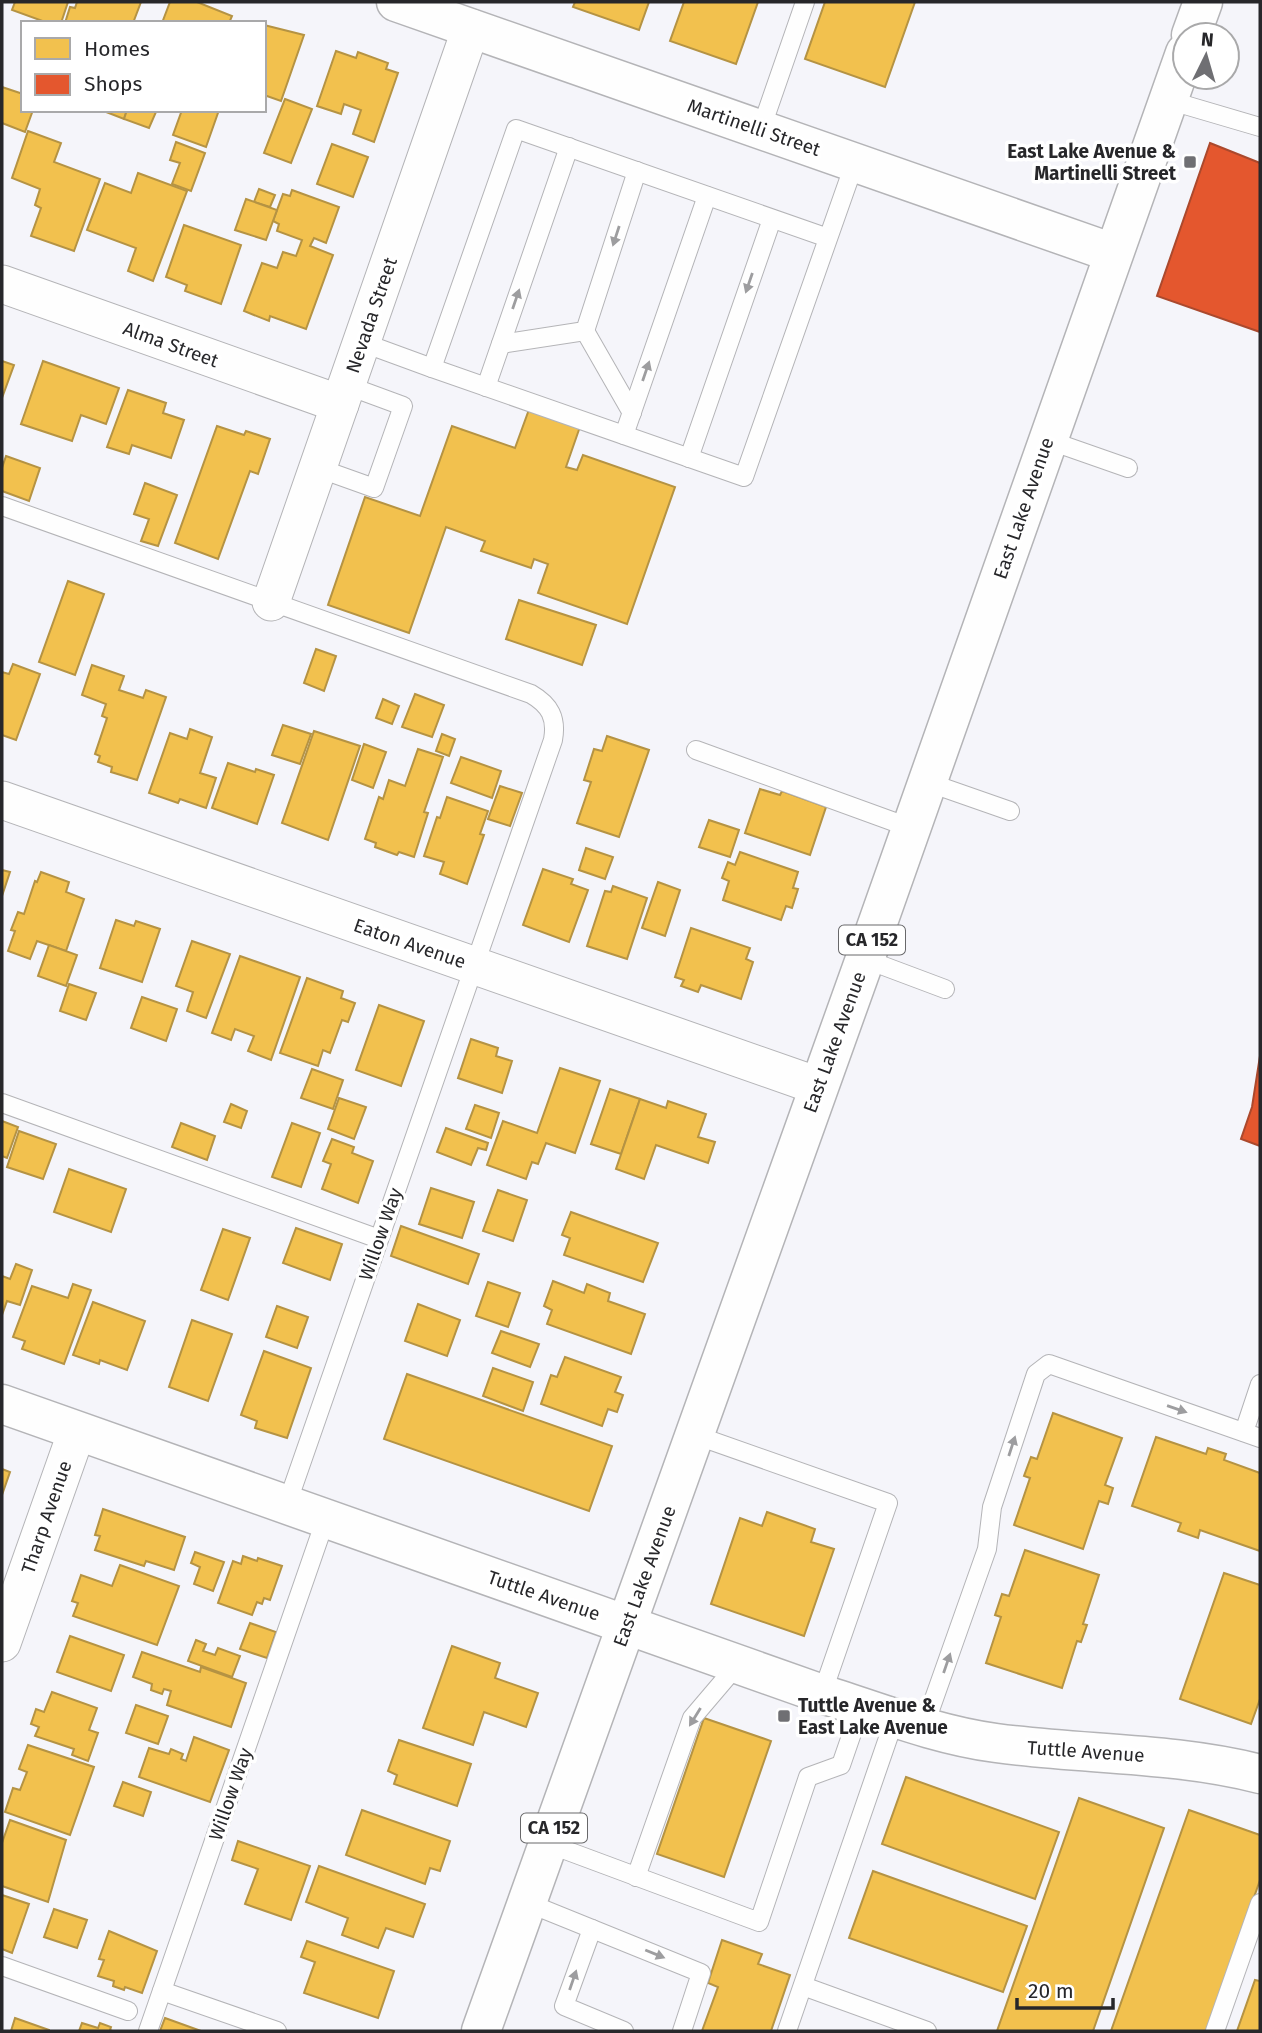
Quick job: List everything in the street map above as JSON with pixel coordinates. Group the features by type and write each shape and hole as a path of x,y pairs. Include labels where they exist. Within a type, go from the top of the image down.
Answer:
{"main road":[{"name":"Martinelli Street","path":"396,2 1113,253"},
{"path":"1196,21 1203,2"},
{"name":"East Lake Avenue","path":"481,2031 865,960 1171,91"},
{"name":"Tuttle Avenue","path":"2,1404 893,1717 994,1743 1166,1757 1259,1769"}],"street":[{"name":"Nevada Street","path":"271,602 471,28"},
{"name":"Alma Street","path":"2,284 343,395"},
{"name":"Eaton Avenue","path":"2,800 818,1086"},
{"name":"Tharp Avenue","path":"2,1643 77,1431"}],"lane":[{"path":"761,129 805,2"},
{"path":"1168,100 1260,127"},
{"path":"432,368 516,130 828,238"},
{"path":"486,387 569,147"},
{"path":"361,342 744,477 855,162"},
{"path":"632,413 585,331 637,172"},
{"path":"624,435 707,196"},
{"path":"689,458 772,219"},
{"path":"501,344 585,331"},
{"path":"318,468 374,488 403,406 343,395"},
{"path":"1048,440 1128,468"},
{"name":"Willow Way","path":"2,506 531,694 543,701 552,713 556,726 554,740 287,1504"},
{"path":"696,750 911,828"},
{"path":"927,782 1010,811"},
{"path":"865,960 945,989"},
{"path":"2,1103 379,1239"},
{"path":"787,2031 893,1717 987,1549 992,1507 1036,1374 1049,1364 1252,1435 1260,1384"},
{"path":"695,1435 888,1503 822,1694"},
{"name":"Willow Way","path":"148,2031 326,1518"},
{"path":"636,1877 692,1718 738,1664"},
{"path":"549,1844 760,1922 808,1777 841,1765 893,1717"},
{"path":"528,1903 701,1973 682,2031"},
{"path":"1215,2031 1260,1903"},
{"path":"592,1928 564,2006 624,2031"},
{"path":"2,1966 128,2011"},
{"path":"803,1986 927,2031"},
{"path":"162,1991 276,2031"}],"building: Homes":[{"path":"15,2 68,2 62,21 42,21 12,10"},
{"path":"77,2 141,2 134,21 66,21 70,7 75,8"},
{"path":"170,2 197,2 232,16 230,21 163,21"},
{"path":"575,2 649,2 639,30 573,7"},
{"path":"684,2 758,2 736,64 670,41"},
{"path":"825,2 915,2 885,87 805,59"},
{"path":"266,26 304,35 281,101 266,96"},
{"path":"336,51 356,58 358,52 388,63 386,69 398,73 374,142 353,134 361,110 344,104 341,114 317,106"},
{"path":"2,87 21,93 21,112 32,112 25,132 2,123"},
{"path":"285,99 312,109 291,163 264,153"},
{"path":"106,112 126,112 124,119"},
{"path":"126,112 156,112 149,128 124,119"},
{"path":"181,112 218,112 206,147 173,135"},
{"path":"28,131 61,143 54,162 100,179 74,251 31,236 41,208 35,205 40,189 12,178"},
{"path":"176,142 205,153 191,191 172,184 180,163 170,160"},
{"path":"332,144 368,157 353,197 317,184"},
{"path":"138,173 187,191 153,281 128,271 136,248 87,230 105,183 131,193"},
{"path":"259,189 275,195 270,207 254,202"},
{"path":"292,190 339,207 326,243 314,238 310,246 333,255 306,329 270,316 269,321 244,311 262,263 277,268 283,252 296,256 302,240 277,231 279,224 273,221 283,194 290,196"},
{"path":"246,199 277,210 266,240 235,230"},
{"path":"184,225 241,245 221,304 185,291 187,285 166,277"},
{"path":"2,361 14,365 2,398"},
{"path":"43,361 119,388 106,424 81,415 72,441 21,424"},
{"path":"128,390 166,403 163,413 184,420 171,458 132,445 129,454 107,447"},
{"path":"531,404 582,421 566,467 577,470 583,455 675,487 627,624 538,593 548,564 534,559 531,568 481,551 485,541 446,527 409,633 328,605 365,497 420,516 452,426 515,448"},
{"path":"217,426 244,435 246,431 270,439 258,474 250,471 218,559 175,543"},
{"path":"6,456 40,468 29,501 2,491 2,468"},
{"path":"145,483 177,495 158,546 141,541 149,519 134,514"},
{"path":"68,581 104,594 75,675 39,662"},
{"path":"519,600 596,625 582,665 506,639"},
{"path":"316,649 336,656 324,691 304,683"},
{"path":"13,664 40,674 16,740 2,735 2,672 9,674"},
{"path":"92,665 124,676 119,690 143,698 146,690 166,697 137,780 111,772 112,767 98,762 100,756 95,754 107,718 102,716 106,704 82,695"},
{"path":"415,694 444,705 432,737 402,727"},
{"path":"383,699 399,706 392,724 376,718"},
{"path":"283,725 311,734 300,764 272,755"},
{"path":"190,729 212,737 200,773 216,778 206,808 180,799 178,803 149,793 170,733 187,739"},
{"path":"314,731 360,746 328,840 282,823"},
{"path":"442,734 455,739 449,756 436,751"},
{"path":"607,736 649,750 619,837 577,823 591,782 584,780 594,749 602,751"},
{"path":"364,744 386,752 373,788 352,780"},
{"path":"418,749 443,757 424,812 428,813 414,857 399,852 397,855 375,847 376,843 365,839 379,797 383,799 389,780 405,786"},
{"path":"461,757 501,771 492,798 451,783"},
{"path":"228,763 274,775 257,824 212,808"},
{"path":"500,786 522,793 510,826 488,819"},
{"path":"760,789 780,795 782,791 826,807 810,855 745,833"},
{"path":"447,797 488,811 480,834 484,835 467,884 440,874 444,862 424,856"},
{"path":"709,820 739,830 730,857 699,847"},
{"path":"586,848 613,857 605,879 579,870"},
{"path":"740,852 798,872 793,888 798,889 792,908 786,906 781,920 723,900 729,881 722,878 728,862 735,865"},
{"path":"543,869 573,879 571,884 588,890 569,942 523,925"},
{"path":"2,870 10,872 2,896"},
{"path":"41,872 69,882 66,892 84,899 66,951 37,941 30,959 8,951 15,931 11,930 18,912 24,914 35,881 37,882"},
{"path":"658,882 680,890 665,936 642,928"},
{"path":"613,886 647,898 627,959 587,946 605,891 611,892"},
{"path":"116,920 134,926 136,921 160,929 142,982 100,968"},
{"path":"691,928 750,948 746,959 753,962 741,999 701,985 698,992 681,986 684,980 675,977"},
{"path":"192,941 230,954 206,1018 187,1011 193,992 176,986"},
{"path":"49,945 77,955 66,986 38,976"},
{"path":"240,956 300,977 271,1060 248,1051 254,1036 235,1029 231,1040 212,1033"},
{"path":"307,978 343,991 341,998 355,1003 348,1022 342,1020 330,1053 323,1050 318,1066 280,1053"},
{"path":"69,984 96,993 86,1020 60,1011"},
{"path":"142,997 177,1009 166,1041 131,1028"},
{"path":"379,1005 424,1021 401,1086 356,1070"},
{"path":"471,1039 498,1048 496,1056 512,1061 502,1093 458,1078"},
{"path":"560,1068 600,1081 575,1153 546,1143 538,1164 532,1162 526,1179 487,1165 503,1121 537,1133"},
{"path":"312,1069 343,1080 333,1109 301,1098"},
{"path":"610,1089 640,1099 621,1154 591,1144"},
{"path":"339,1098 366,1107 354,1139 328,1129"},
{"path":"640,1099 666,1108 668,1101 706,1114 698,1137 715,1142 708,1163 656,1145 644,1179 616,1169"},
{"path":"231,1104 247,1111 241,1128 224,1122"},
{"path":"475,1105 499,1113 491,1138 466,1129"},
{"path":"2,1121 18,1127 7,1158 2,1156"},
{"path":"181,1123 215,1136 207,1160 172,1147"},
{"path":"292,1123 320,1133 301,1187 272,1177"},
{"path":"446,1128 488,1143 486,1150 478,1148 471,1165 437,1152"},
{"path":"19,1131 56,1144 43,1179 7,1167"},
{"path":"332,1139 354,1147 352,1153 373,1161 358,1203 322,1189 331,1164 323,1161"},
{"path":"69,1169 126,1189 111,1232 54,1212"},
{"path":"431,1188 474,1202 462,1238 419,1224"},
{"path":"498,1190 527,1200 513,1241 483,1231"},
{"path":"571,1212 658,1243 643,1282 564,1255 570,1238 562,1235"},
{"path":"401,1226 479,1254 468,1284 391,1256"},
{"path":"296,1228 342,1244 330,1280 283,1263"},
{"path":"223,1229 250,1238 228,1300 201,1290"},
{"path":"16,1264 32,1270 20,1305 7,1301 2,1315 2,1276 10,1279"},
{"path":"553,1281 584,1293 587,1284 610,1293 608,1301 645,1314 631,1354 547,1324 552,1310 544,1306"},
{"path":"488,1282 520,1293 508,1327 476,1316"},
{"path":"73,1284 91,1290 64,1364 22,1349 25,1341 13,1337 32,1286 68,1298"},
{"path":"93,1302 145,1321 127,1370 100,1360 99,1364 73,1355"},
{"path":"418,1304 460,1320 447,1356 405,1341"},
{"path":"277,1306 308,1317 297,1348 266,1337"},
{"path":"192,1320 232,1334 208,1401 169,1387"},
{"path":"501,1331 539,1344 530,1367 492,1353"},
{"path":"264,1351 311,1368 287,1438 255,1428 257,1421 241,1415"},
{"path":"565,1357 621,1377 615,1392 623,1395 617,1412 608,1409 602,1426 541,1404 551,1375 557,1377"},
{"path":"493,1368 533,1382 523,1411 483,1396"},
{"path":"407,1374 612,1446 589,1511 384,1439"},
{"path":"1053,1413 1122,1438 1105,1485 1113,1488 1108,1504 1099,1501 1083,1549 1014,1525 1030,1478 1024,1476 1031,1457 1037,1459"},
{"path":"1156,1437 1206,1454 1208,1448 1226,1454 1224,1460 1260,1473 1260,1551 1200,1530 1198,1538 1178,1531 1181,1523 1132,1506"},
{"path":"2,1469 10,1472 2,1495"},
{"path":"103,1509 185,1537 174,1570 146,1561 144,1566 95,1550 100,1536 95,1535"},
{"path":"767,1512 815,1529 811,1542 834,1549 804,1636 711,1604 740,1518 762,1526"},
{"path":"1025,1550 1099,1575 1083,1624 1087,1625 1081,1642 1077,1641 1062,1688 986,1663 1001,1617 995,1615 1002,1594 1009,1596"},
{"path":"195,1552 224,1562 213,1591 194,1584 200,1567 191,1563"},
{"path":"243,1556 282,1566 270,1600 264,1598 262,1604 257,1602 252,1615 218,1603 233,1561 241,1564"},
{"path":"120,1565 179,1586 157,1645 73,1616 78,1603 72,1601 81,1575 112,1586"},
{"path":"1224,1573 1260,1585 1260,1699 1251,1724 1180,1699"},
{"path":"250,1623 276,1632 267,1658 240,1649"},
{"path":"70,1636 124,1655 111,1691 57,1672"},
{"path":"196,1640 206,1644 203,1651 215,1655 218,1648 240,1656 232,1677 188,1661"},
{"path":"452,1646 500,1663 495,1678 538,1693 526,1727 484,1712 473,1745 423,1728"},
{"path":"142,1652 200,1672 201,1667 246,1683 231,1727 167,1705 171,1691 164,1689 162,1694 151,1690 152,1684 133,1677"},
{"path":"52,1692 97,1708 89,1730 98,1733 88,1761 72,1755 74,1749 35,1736 39,1727 31,1724 36,1709 44,1712"},
{"path":"136,1705 168,1716 158,1744 126,1733"},
{"path":"704,1718 771,1741 724,1877 657,1854"},
{"path":"194,1737 229,1750 210,1802 139,1777 149,1748 169,1754 171,1749 183,1754 181,1759 186,1761"},
{"path":"399,1740 471,1764 457,1806 394,1784 397,1775 388,1771"},
{"path":"28,1745 94,1767 70,1835 5,1812 13,1788 20,1790 27,1772 19,1769"},
{"path":"906,1777 1059,1832 1035,1899 882,1844"},
{"path":"123,1782 151,1792 143,1816 114,1806"},
{"path":"1079,1798 1164,1828 1093,2031 997,2031"},
{"path":"362,1810 450,1841 440,1871 430,1868 425,1884 346,1855"},
{"path":"1189,1810 1260,1835 1260,1880 1207,2031 1111,2031"},
{"path":"10,1820 66,1840 48,1902 2,1886 2,1843"},
{"path":"238,1841 310,1866 291,1920 245,1904 258,1869 232,1860"},
{"path":"319,1866 425,1904 413,1937 386,1928 378,1948 342,1935 348,1918 306,1902"},
{"path":"873,1871 1027,1926 1003,1992 849,1938"},
{"path":"2,1895 29,1904 12,1953 2,1949"},
{"path":"54,1909 87,1920 77,1948 44,1937"},
{"path":"109,1931 157,1951 142,1993 113,1986 114,1981 98,1976 104,1960 99,1959"},
{"path":"722,1940 762,1954 758,1964 790,1975 771,2031 702,2031 718,1987 708,1983"},
{"path":"307,1941 394,1971 378,2018 304,1993 315,1962 301,1957"},
{"path":"1255,1980 1260,1981 1260,2031 1237,2031"},
{"path":"15,2018 49,2030 49,2031 11,2031"},
{"path":"165,2018 201,2031 160,2031"},
{"path":"82,2023 98,2028 100,2023 111,2027 112,2031 79,2031"}],"building: Shops":[{"path":"1210,143 1260,163 1260,332 1157,296"},
{"path":"1260,1056 1260,1146 1241,1139 1252,1107"}],"place":[{"name":"East Lake Avenue & Martinelli Street","path":"1190,162"},
{"name":"Tuttle Avenue & East Lake Avenue","path":"784,1716"}]}
